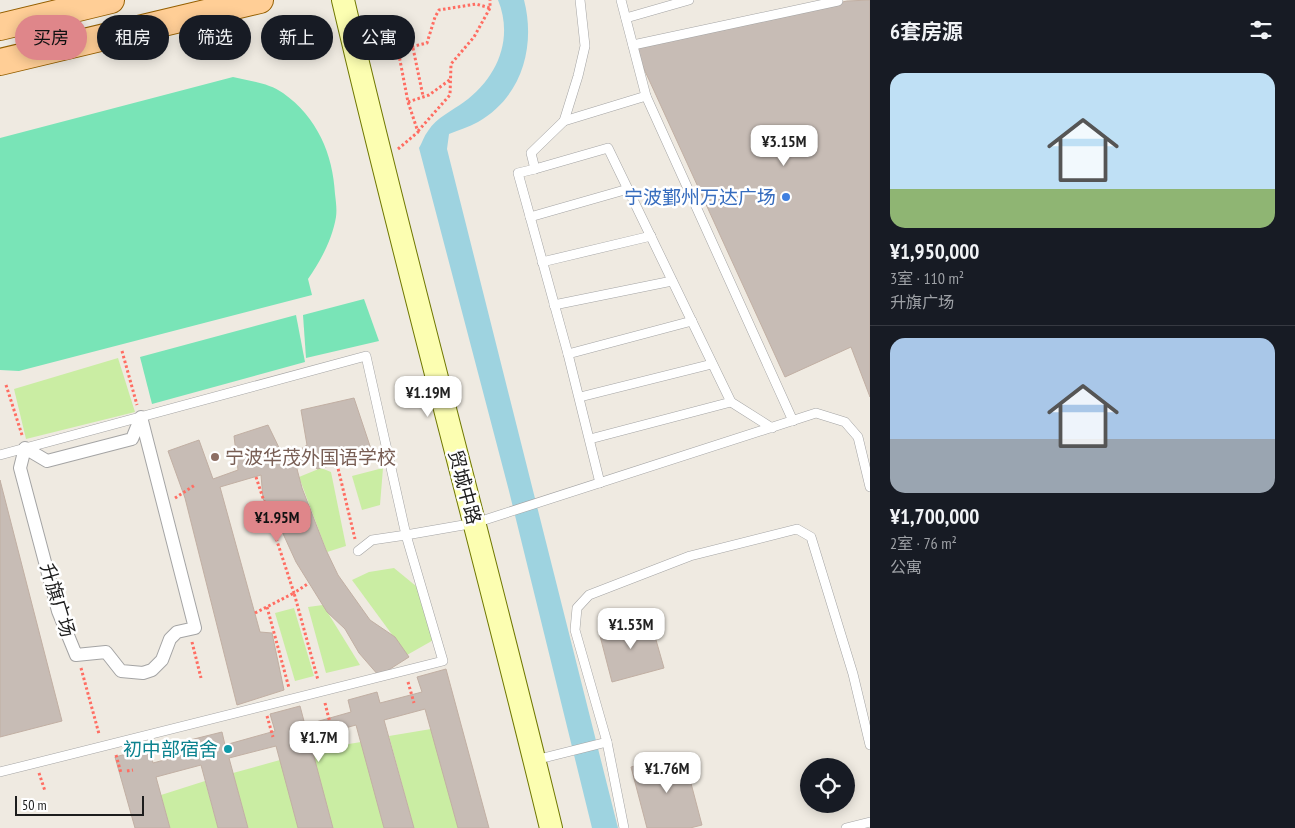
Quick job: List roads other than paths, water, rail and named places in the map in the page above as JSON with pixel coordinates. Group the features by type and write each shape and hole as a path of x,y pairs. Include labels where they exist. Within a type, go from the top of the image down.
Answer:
{"main road":[{"path":"0,27 111,0"},
{"path":"0,62 260,0"},
{"name":"贸城中路","path":"343,0 381,164 475,523 551,828"}],"street":[{"path":"25,448 47,461 132,439 141,417"},
{"name":"升旗广场","path":"25,448 20,468 58,611 76,655 106,652 121,671 143,673 152,670 162,660 170,639 177,632 195,628 141,417"}],"lane":[{"path":"535,169 531,154 564,121 578,76 585,46 580,0"},
{"path":"622,0 646,96 793,421"},
{"path":"626,18 689,0"},
{"path":"633,45 838,1"},
{"path":"564,121 646,96"},
{"path":"600,483 580,397 518,173 608,148 731,402 772,428"},
{"path":"530,216 628,189"},
{"path":"542,262 651,236"},
{"path":"554,305 672,281"},
{"path":"568,354 692,321"},
{"path":"0,455 366,356 406,534 443,661 404,669 0,772"},
{"path":"580,397 712,364"},
{"path":"590,439 731,402"},
{"path":"358,551 372,540 475,523 816,413 845,422 858,438 870,487"},
{"path":"624,828 607,742 575,630 577,608 589,596 690,556 797,529 811,537 853,674 870,745"},
{"path":"535,760 607,742"},
{"path":"846,828 870,822"}],"water":[{"path":"498,0 524,0 528,35 522,69 515,85 493,111 475,124 449,134 447,149 618,828 592,828 509,491 419,148 432,126 476,92 493,69 503,43 504,29"}],"place":[{"name":"宁波鄞州万达广场","path":"786,197"},
{"name":"宁波华茂外国语学校","path":"215,457"},
{"name":"初中部宿舍","path":"228,749"}]}
